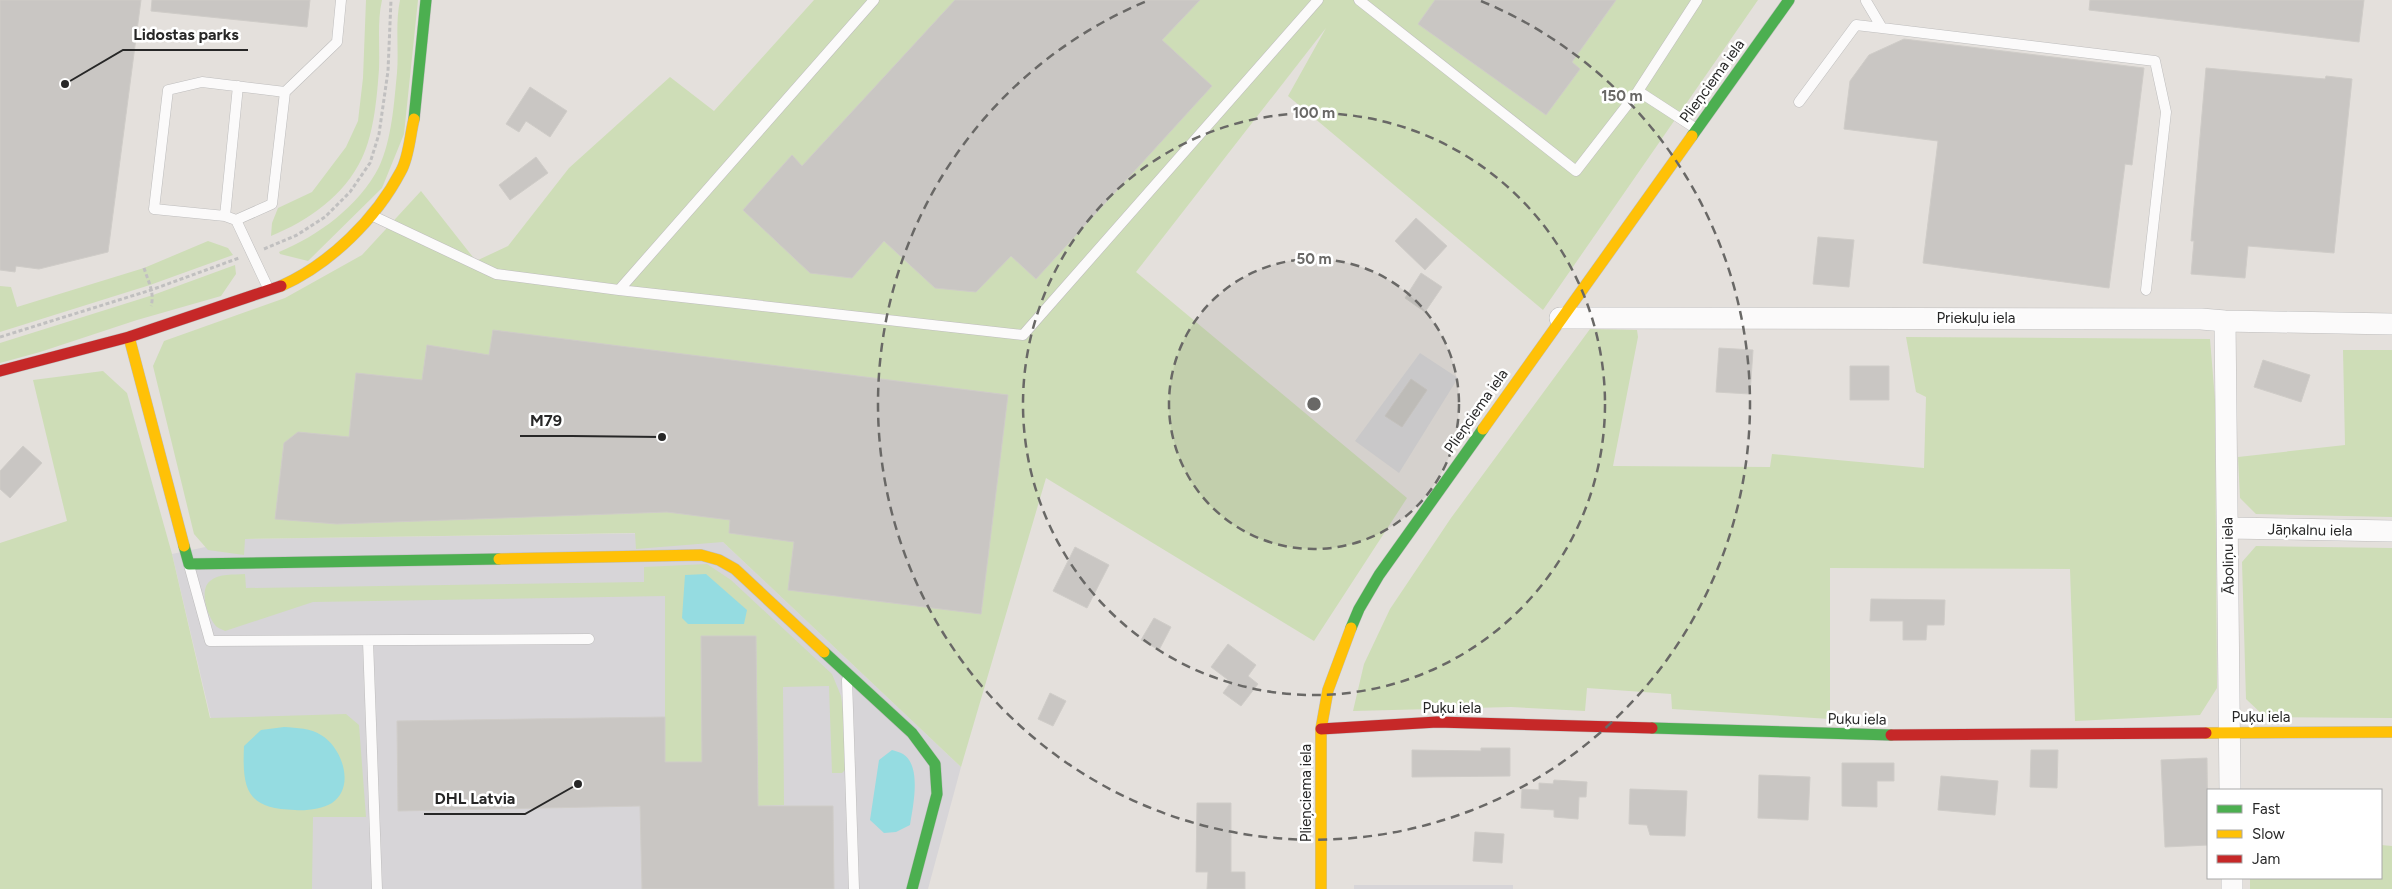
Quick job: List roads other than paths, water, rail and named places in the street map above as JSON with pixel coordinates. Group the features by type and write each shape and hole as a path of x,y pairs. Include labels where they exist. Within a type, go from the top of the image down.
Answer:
{"street":[{"path":"0,371 129,337 269,291 296,279 330,256 372,215 402,170 413,126 426,0"},
{"name":"Plieņciema iela","path":"1321,889 1321,730 1328,690 1358,609 1378,575 1788,0"},
{"name":"Priekuļu iela","path":"1560,318 2201,318 2225,321 2392,324"},
{"name":"Āboliņu iela","path":"2225,321 2230,789"},
{"path":"129,337 189,564 700,555 719,560 735,569 912,733 935,764 937,794 912,889"},
{"name":"Jāņkalnu iela","path":"2228,528 2392,532"},
{"name":"Puķu iela","path":"1321,730 1437,722 1881,735 2392,732"}],"lane":[{"path":"285,92 202,82 168,90 154,209 225,216 236,220 272,204 285,92 337,42 341,0"},
{"path":"619,290 874,0"},
{"path":"372,215 496,274 619,290 1024,335 1318,0"},
{"path":"1359,0 1576,171 1638,91 1696,0"},
{"path":"1866,0 1882,28"},
{"path":"1799,102 1856,25 2155,61 2166,112 2146,290"},
{"path":"225,216 238,86"},
{"path":"1638,91 1696,129"},
{"path":"236,220 269,291"},
{"path":"189,564 210,641 589,639"},
{"path":"368,640 377,889"},
{"path":"847,674 854,889"}],"water":[{"path":"706,574 747,610 744,624 688,624 682,618 685,575"},
{"path":"284,727 313,731 335,748 340,758 345,778 339,796 332,803 309,810 279,809 266,806 257,801 251,794 244,774 244,746 261,730"},
{"path":"892,750 903,754 909,760 913,767 915,787 910,825 896,832 884,833 870,820 879,760"}],"place":[{"name":"Lidostas parks","path":"65,84"},
{"name":"M79","path":"662,437"},
{"name":"DHL Latvia","path":"578,784"}]}
